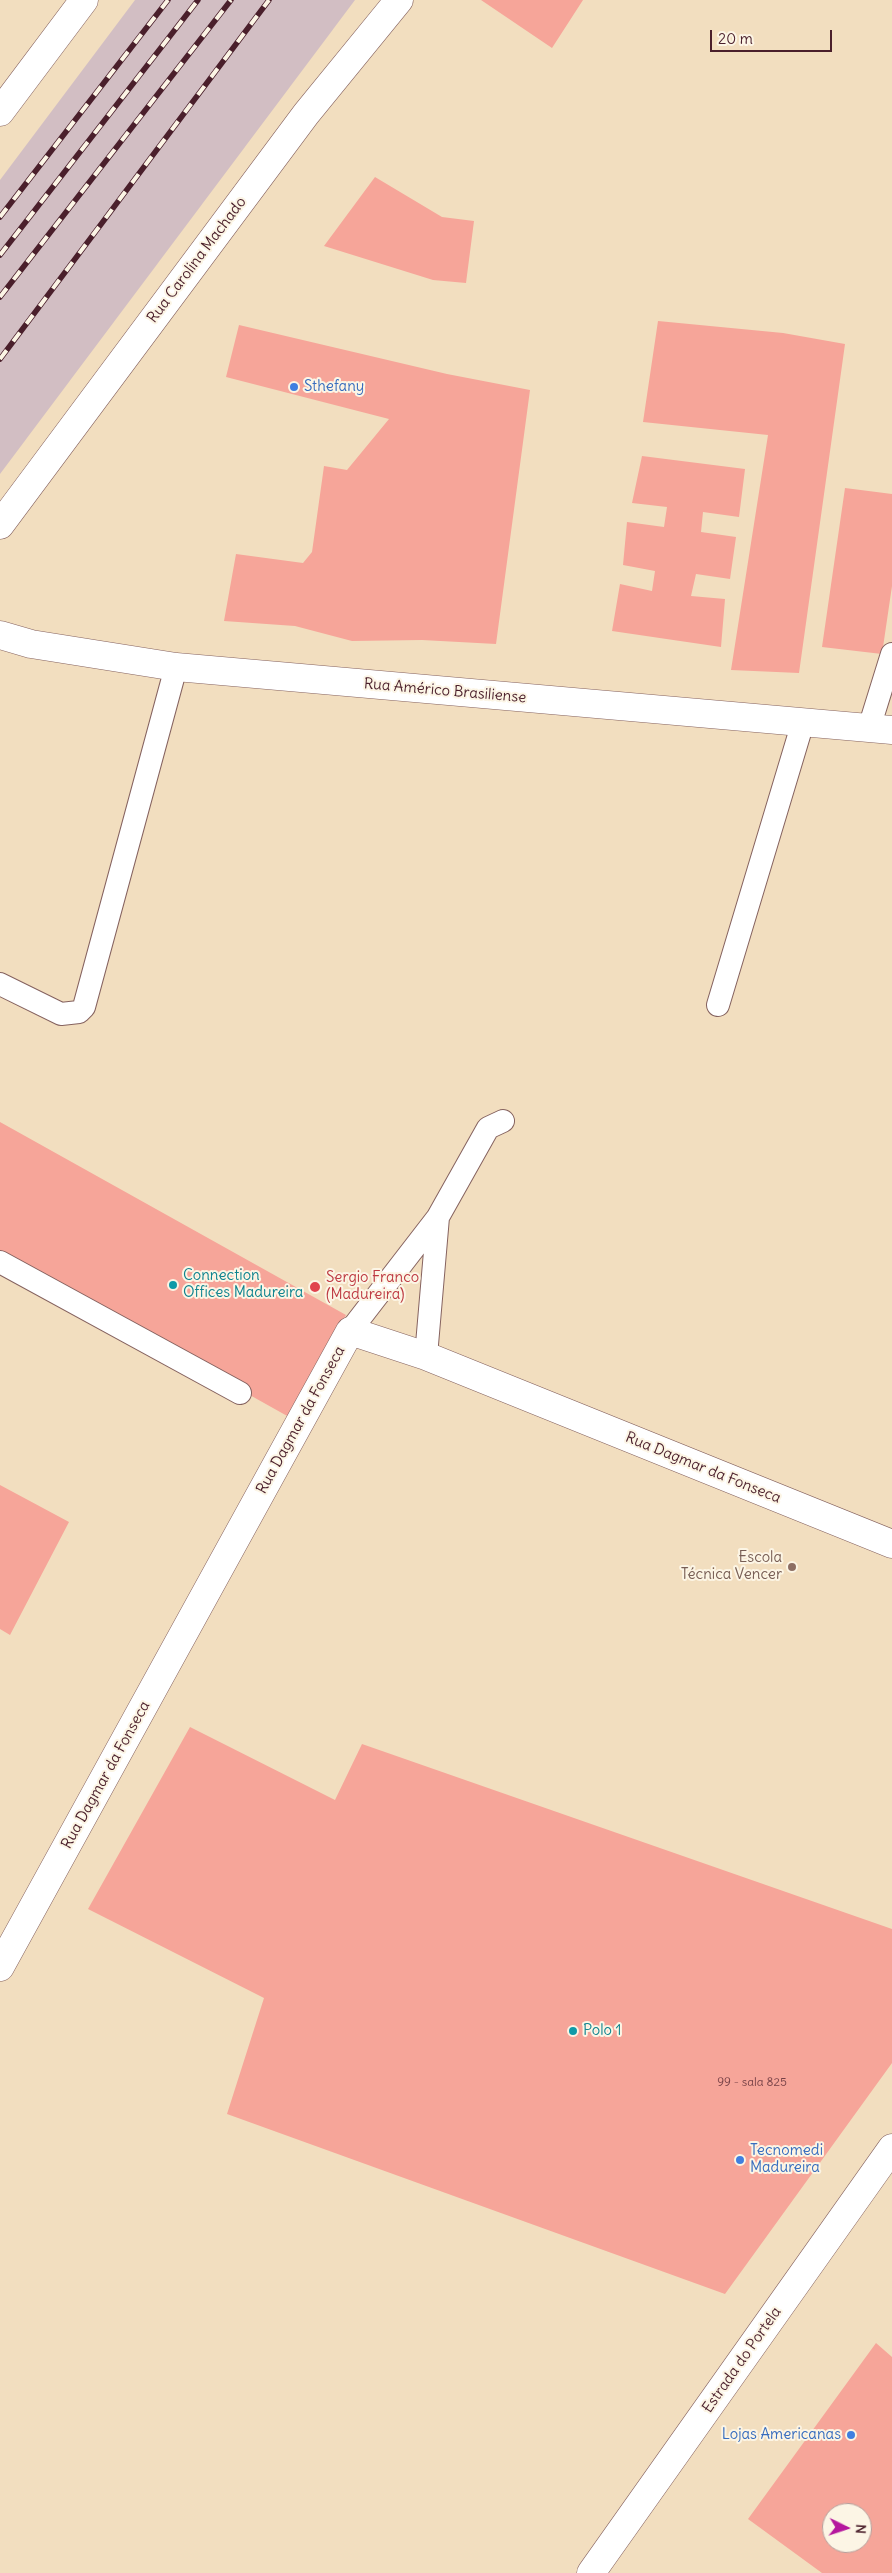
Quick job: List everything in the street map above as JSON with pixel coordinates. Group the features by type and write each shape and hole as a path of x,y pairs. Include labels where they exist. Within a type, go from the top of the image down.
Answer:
{"main road":[{"path":"0,112 84,0"},
{"name":"Rua Carolina Machado","path":"0,525 306,114 399,0"},
{"name":"Rua Américo Brasiliense","path":"0,635 31,644 176,667 880,729"},
{"name":"Rua Dagmar da Fonseca","path":"0,1967 350,1332 426,1356 892,1544"},
{"name":"Estrada do Portela","path":"591,2573 892,2148"}],"lane":[{"path":"880,729 892,654"},
{"path":"0,984 61,1014 79,1012 84,1007 176,667"},
{"path":"718,1005 802,722"},
{"path":"350,1332 438,1217 488,1128 503,1122"},
{"path":"426,1356 438,1217"},
{"path":"0,1262 240,1393"}],"shaded area":[{"path":"135,0 355,0 0,474 0,180"}],"building":[{"path":"481,0 583,0 552,48"},
{"path":"375,177 442,217 474,221 466,283 433,280 324,246"},
{"path":"658,321 783,333 845,344 799,673 731,670 768,435 643,422"},
{"path":"239,325 447,374 530,390 496,644 422,640 352,641 295,626 224,621 236,554 303,563 312,552 324,466 347,470 389,419 226,377"},
{"path":"642,456 745,469 739,517 703,512 701,532 736,537 730,579 696,574 691,596 725,599 721,647 612,631 620,584 652,591 655,571 623,565 627,522 664,527 667,507 632,503"},
{"path":"845,488 892,494 892,586 882,654 822,647"},
{"name":"Connection Offices Madureira","path":"0,1122 346,1315 289,1417 0,1255"},
{"path":"0,1485 69,1522 10,1635 0,1629"},
{"name":"Polo 1","path":"190,1727 335,1800 362,1744 892,1929 892,2063 725,2294 227,2114 264,1998 88,1909"},
{"name":"Lojas Americanas","path":"876,2343 892,2357 892,2573 822,2573 748,2519"}],"railway":[{"path":"0,217 168,0"},
{"path":"0,255 198,0"},
{"path":"0,297 231,0"},
{"path":"0,359 269,0"}],"place":[{"name":"Sthefany","path":"294,387"},
{"name":"Connection Offices Madureira","path":"173,1285"},
{"name":"Sergio Franco (Madureira)","path":"315,1287"},
{"name":"Escola Técnica Vencer","path":"792,1567"},
{"name":"Polo 1","path":"573,2031"},
{"name":"Tecnomedi Madureira","path":"740,2160"},
{"name":"Lojas Americanas","path":"851,2435"}]}
